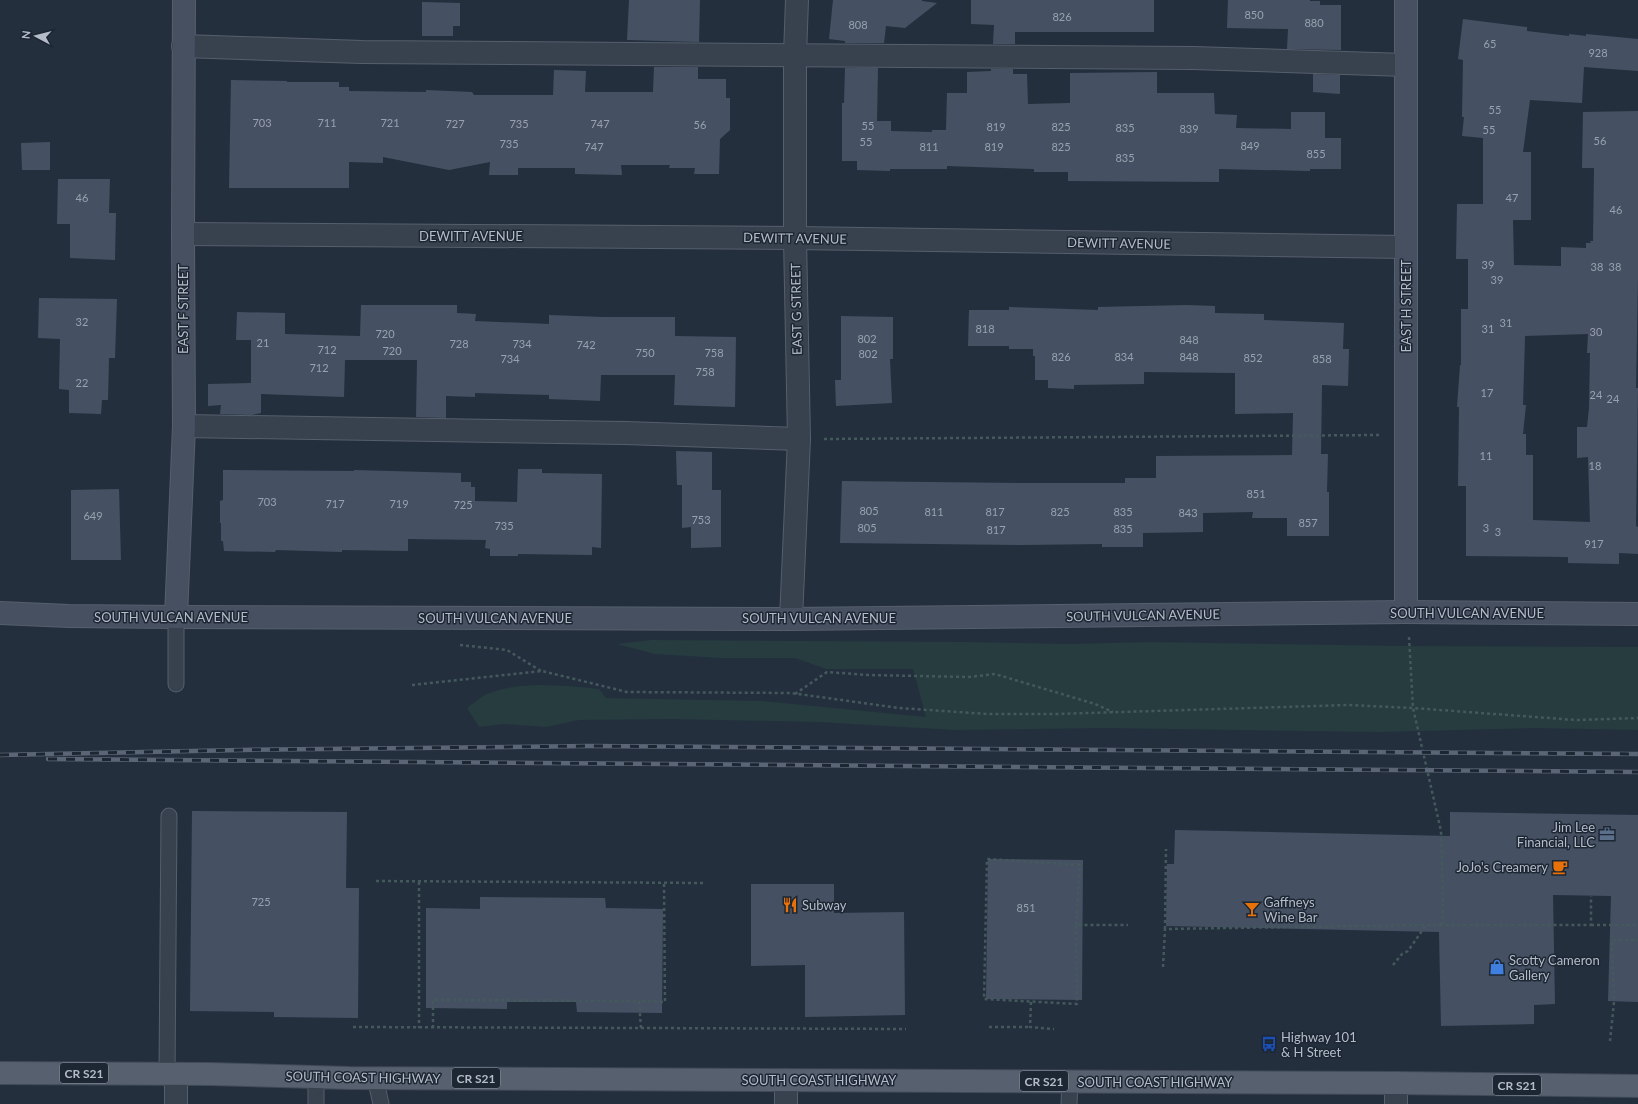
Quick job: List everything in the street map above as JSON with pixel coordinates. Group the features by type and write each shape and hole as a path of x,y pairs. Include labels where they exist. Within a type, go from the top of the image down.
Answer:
{"main road":[{"name":"EAST F STREET","path":"176,618 184,426 184,0"},
{"name":"EAST H STREET","path":"1406,0 1406,612"},
{"name":"SOUTH VULCAN AVENUE","path":"0,613 176,618 790,619 1406,612 1638,614"},
{"name":"SOUTH COAST HIGHWAY","path":"0,1073 1070,1082 1396,1094 1638,1086"}],"street":[{"name":"EAST G STREET","path":"790,619 799,439 795,238 797,0"},
{"path":"183,46 362,52 1193,58 1405,65"},
{"name":"DEWITT AVENUE","path":"183,234 795,238 1406,247"},
{"path":"184,426 625,433 799,439"},
{"path":"172,1074 176,1104"},
{"path":"786,1080 786,1104"}],"lane":[{"path":"176,618 176,684"},
{"path":"169,816 172,1074"},
{"path":"316,1076 316,1104"},
{"path":"375,1077 381,1104"},
{"path":"1069,1104 1070,1082"}],"path":[{"path":"799,439 1406,435"},
{"path":"1406,612 1411,648 1413,708 1441,832 1444,904 1442,925"},
{"path":"455,645 507,650 542,671 627,692 795,694 899,708 987,714 1116,713 1348,705 1413,708 1576,720 1638,718"},
{"path":"412,685 542,671"},
{"path":"795,694 827,672 868,675 969,677 995,674 1095,704 1116,713"},
{"path":"1163,967 1166,849"},
{"path":"987,859 1080,865 1076,925 1076,1004 984,999 987,859"},
{"path":"376,881 704,883"},
{"path":"419,882 419,1028"},
{"path":"433,1028 433,1000 665,1002 664,883"},
{"path":"1591,896 1591,925"},
{"path":"1076,925 1128,925"},
{"path":"1393,965 1402,954 1408,951 1426,925"},
{"path":"1165,929 1426,925 1638,925"},
{"path":"1610,1041 1614,1002 1612,940 1638,940"},
{"path":"639,1001 641,1028"},
{"path":"1030,1027 1031,1002"},
{"path":"353,1027 906,1029"},
{"path":"989,1027 1030,1027 1054,1029"}],"green space":[{"path":"651,640 1069,644 1150,642 1403,646 1638,647 1638,730 1533,728 1381,732 1102,728 955,730 818,722 674,719 579,720 546,727 503,724 479,727 467,708 484,695 500,690 528,685 542,685 599,689 606,698 761,701 926,717 913,669 826,669 795,658 721,658 655,654 617,644"}],"building":[{"path":"629,0 700,0 699,42 627,40"},
{"path":"833,0 922,0 937,3 905,28 886,26 884,43 845,43 845,41 829,39"},
{"path":"971,0 1154,0 1154,32 1015,32 1015,44 993,44 994,25 971,24"},
{"path":"1228,0 1310,0 1320,1 1320,5 1341,5 1341,50 1287,49 1288,29 1227,28"},
{"path":"422,2 460,3 460,26 453,26 453,36 422,36"},
{"path":"1463,19 1527,27 1527,31 1569,36 1569,34 1586,36 1586,34 1638,39 1638,71 1584,67 1582,103 1530,100 1523,152 1531,152 1531,220 1513,220 1514,265 1561,266 1561,247 1586,248 1586,243 1591,243 1590,241 1593,241 1594,168 1582,168 1583,112 1638,111 1638,278 1636,388 1638,388 1636,526 1638,527 1638,554 1619,553 1619,564 1568,563 1568,557 1466,556 1466,486 1458,486 1459,407 1457,407 1461,365 1461,309 1468,309 1468,259 1456,259 1457,204 1483,204 1483,138 1462,136 1464,117 1462,117 1463,60 1458,59","holes":["1588,334 1587,353 1590,353 1589,408 1587,427 1577,427 1577,458 1588,457 1590,522 1533,520 1533,455 1526,455 1526,434 1523,434 1526,405 1523,405 1525,336"]},
{"path":"654,67 698,67 698,79 726,79 726,98 730,98 730,130 720,139 719,174 694,174 695,168 669,168 670,165 621,165 622,175 575,174 575,168 518,168 518,175 489,175 490,162 449,170 383,157 383,163 349,162 349,188 229,188 231,80 339,82 339,87 349,87 349,91 426,92 426,90 472,92 474,95 553,95 554,70 586,71 585,92 653,92"},
{"path":"845,68 878,68 877,121 891,121 891,131 932,132 932,130 946,130 947,93 967,93 967,72 991,71 991,69 1013,69 1013,74 1027,74 1028,104 1070,103 1070,73 1157,72 1157,93 1214,93 1215,114 1237,115 1236,128 1291,129 1291,112 1325,112 1325,138 1341,138 1341,169 1310,169 1310,171 1219,169 1219,182 1068,181 1068,172 1034,172 1034,169 947,166 947,169 890,169 890,171 857,170 857,161 842,161 842,103 844,103"},
{"path":"1313,74 1340,75 1340,94 1313,92"},
{"path":"50,142 50,170 22,170 21,143"},
{"path":"58,179 110,179 109,213 116,213 115,260 70,258 70,224 57,224"},
{"path":"39,298 117,299 115,358 109,358 108,400 102,400 101,414 69,413 69,390 59,389 60,339 38,338"},
{"path":"361,305 457,305 457,313 476,314 475,321 549,324 549,315 675,317 675,336 736,337 735,407 674,405 675,375 601,375 600,401 549,399 549,395 475,393 475,397 446,396 446,418 416,417 417,360 345,360 344,397 261,394 261,413 252,415 220,414 221,405 208,406 208,384 251,383 251,340 236,340 237,312 285,313 285,334 360,336"},
{"path":"1187,305 1215,306 1215,313 1264,314 1264,320 1344,323 1343,349 1349,349 1348,386 1322,385 1321,454 1328,454 1327,492 1329,492 1329,536 1287,536 1287,518 1252,518 1253,512 1203,513 1203,532 1143,533 1143,547 1102,547 1102,544 1023,545 840,543 842,481 1125,483 1125,478 1156,478 1156,456 1292,455 1293,413 1235,414 1235,373 1144,372 1144,384 1074,385 1074,389 1048,388 1048,380 1035,380 1035,356 1033,356 1033,349 1009,349 1009,346 968,346 969,310 1009,310 1009,307 1098,310 1098,307"},
{"path":"841,316 893,317 893,359 890,359 892,403 836,406 835,380 841,380"},
{"path":"676,451 712,452 712,490 721,490 721,547 691,548 691,527 682,528 682,485 677,485"},
{"path":"518,469 542,469 542,473 602,474 601,548 592,547 592,555 518,554 518,556 490,556 490,549 485,548 486,540 408,539 408,551 342,550 342,552 276,550 275,552 224,551 223,541 221,541 220,501 223,500 223,470 354,470 461,473 461,482 471,482 471,487 475,487 475,501 517,502"},
{"path":"119,489 121,560 71,560 71,490"},
{"path":"192,811 347,812 346,888 359,888 358,1018 274,1017 274,1012 190,1011"},
{"path":"1450,812 1638,815 1638,1002 1608,1001 1611,896 1553,895 1555,1004 1534,1005 1534,1024 1441,1026 1439,932 1166,926 1167,864 1174,864 1175,830 1450,836"},
{"path":"988,859 1083,860 1082,1000 986,999"},
{"path":"751,884 834,884 834,913 904,912 905,1015 805,1017 805,965 751,966"},
{"path":"480,897 605,898 606,908 663,909 662,1013 577,1012 576,1002 507,1002 507,1009 426,1008 426,908 480,909"}],"railway":[{"path":"0,755 241,750 589,746 1638,754"},
{"path":"48,759 1638,772"}],"place":[{"name":"Jim Lee Financial, LLC","path":"1607,834"},
{"name":"JoJo's Creamery","path":"1560,867"},
{"name":"Subway","path":"790,905"},
{"name":"Gaffneys Wine Bar","path":"1252,909"},
{"name":"Scotty Cameron Gallery","path":"1497,967"},
{"name":"Highway 101 & H Street","path":"1269,1044"}]}
